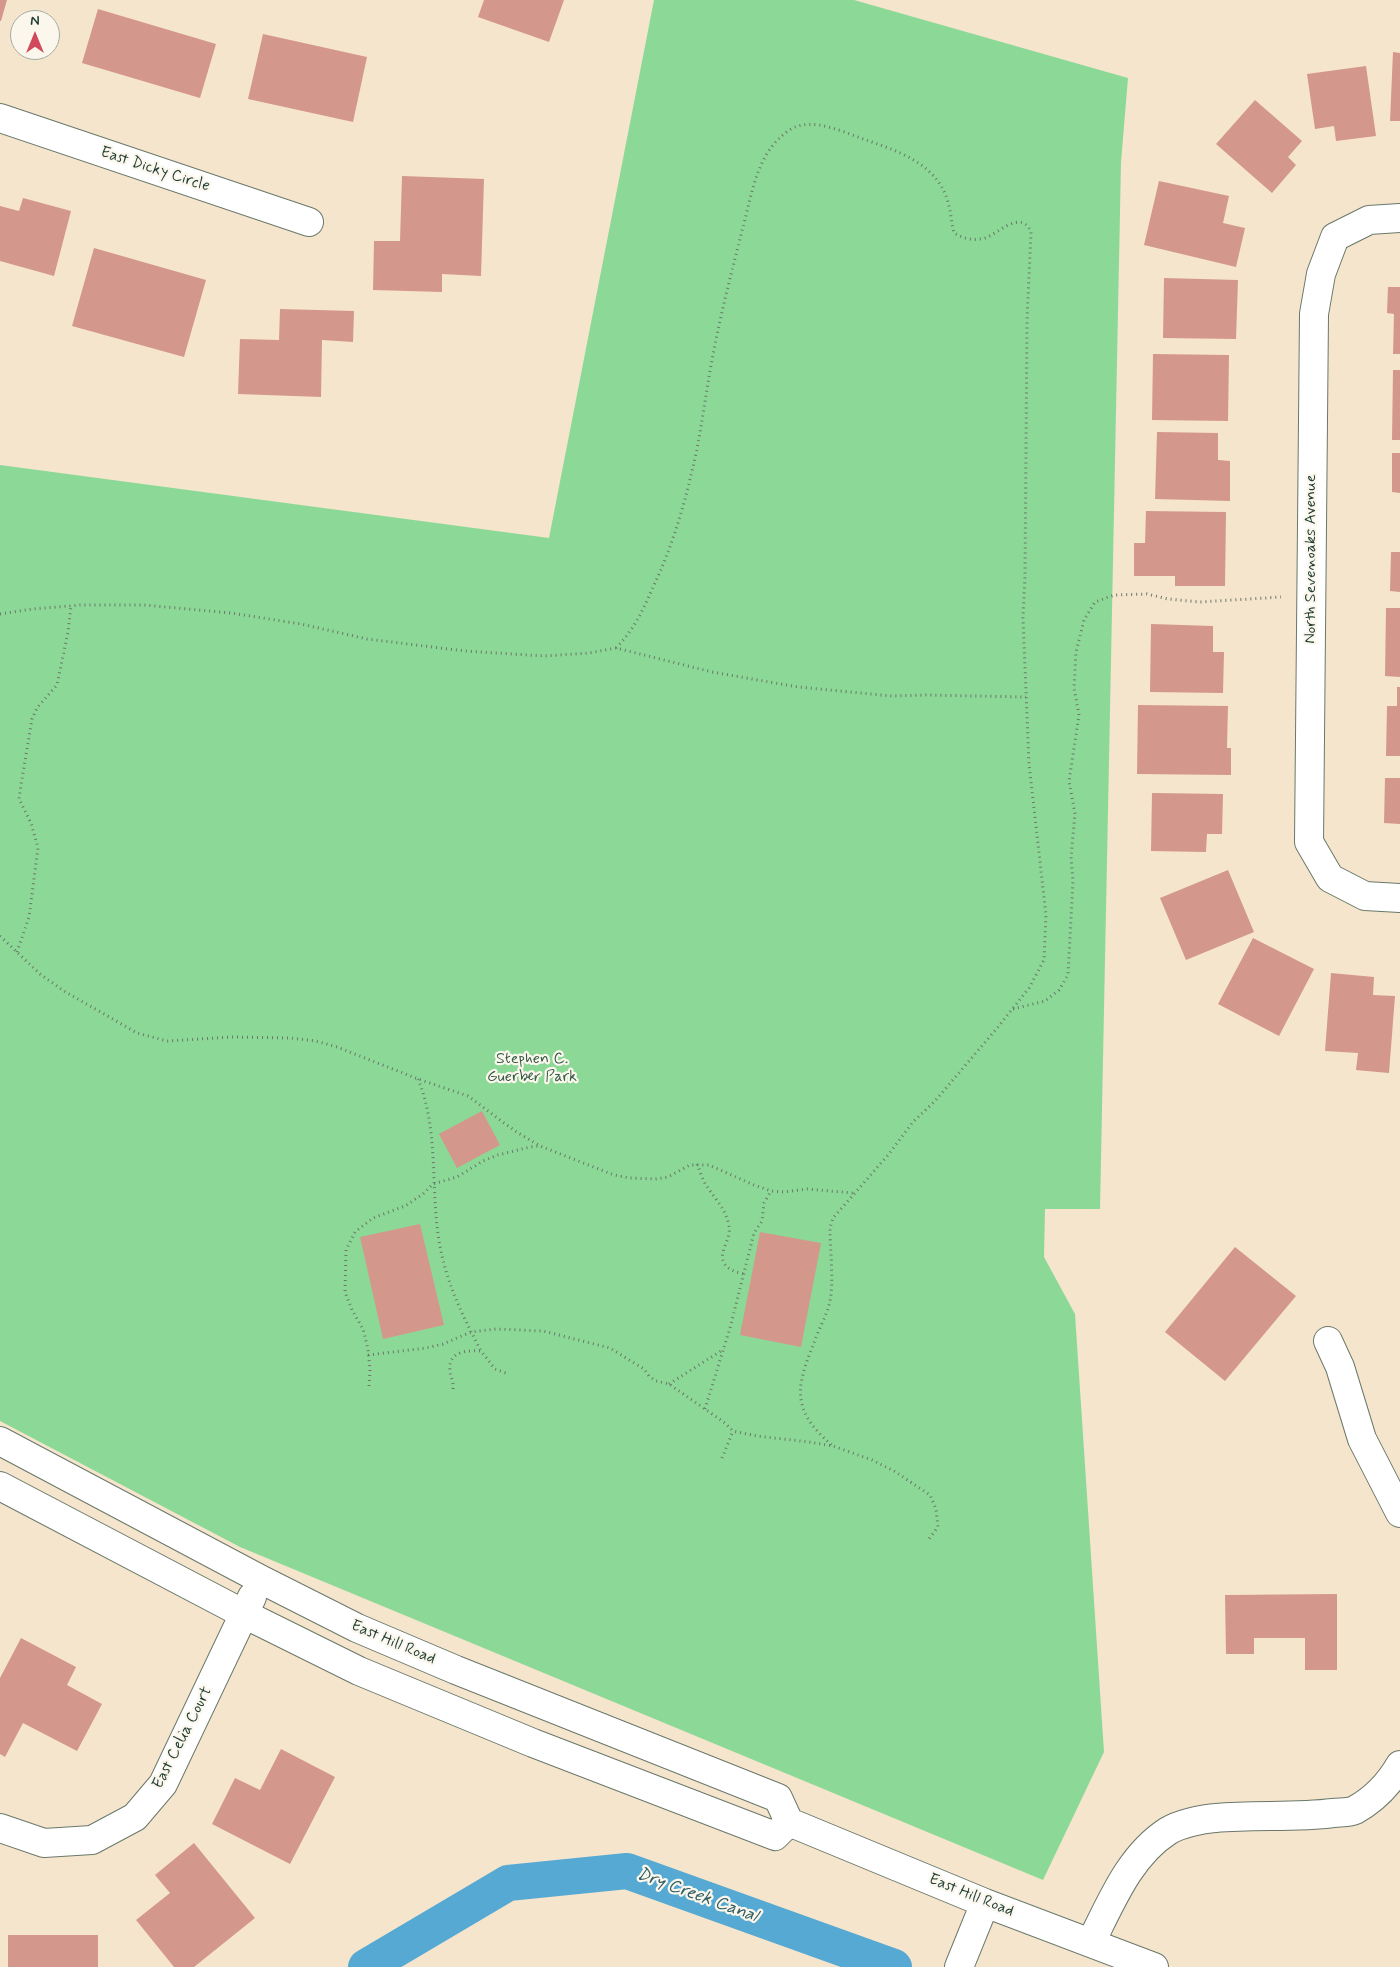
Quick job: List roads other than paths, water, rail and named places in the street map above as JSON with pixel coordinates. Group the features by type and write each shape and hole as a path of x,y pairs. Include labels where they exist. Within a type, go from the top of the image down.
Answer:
{"street":[{"name":"East Dicky Circle","path":"0,118 309,222"},
{"name":"North Sevenoaks Avenue","path":"1400,218 1369,220 1335,237 1321,274 1314,314 1309,842 1330,878 1365,896 1400,898"},
{"path":"1328,1341 1340,1367 1362,1439 1393,1489 1400,1513"},
{"name":"East Hill Road","path":"0,1441 260,1579 357,1628 447,1666 778,1798 789,1822 985,1903 1154,1967"},
{"path":"0,1486 244,1614 359,1671 533,1743 775,1836 789,1822"},
{"name":"East Celia Court","path":"0,1828 44,1843 92,1840 135,1817 163,1784 260,1579"},
{"path":"1091,1942 1129,1869 1146,1849 1169,1830 1203,1819 1246,1815 1308,1816 1354,1811 1376,1796 1392,1779 1400,1765"},
{"path":"958,1967 985,1903"}],"waterway":[{"name":"Dry Creek Canal","path":"366,1967 508,1883 627,1871 894,1967"}],"park label":[{"name":"Stephen C. Guerber Park","path":"532,1069"}]}
